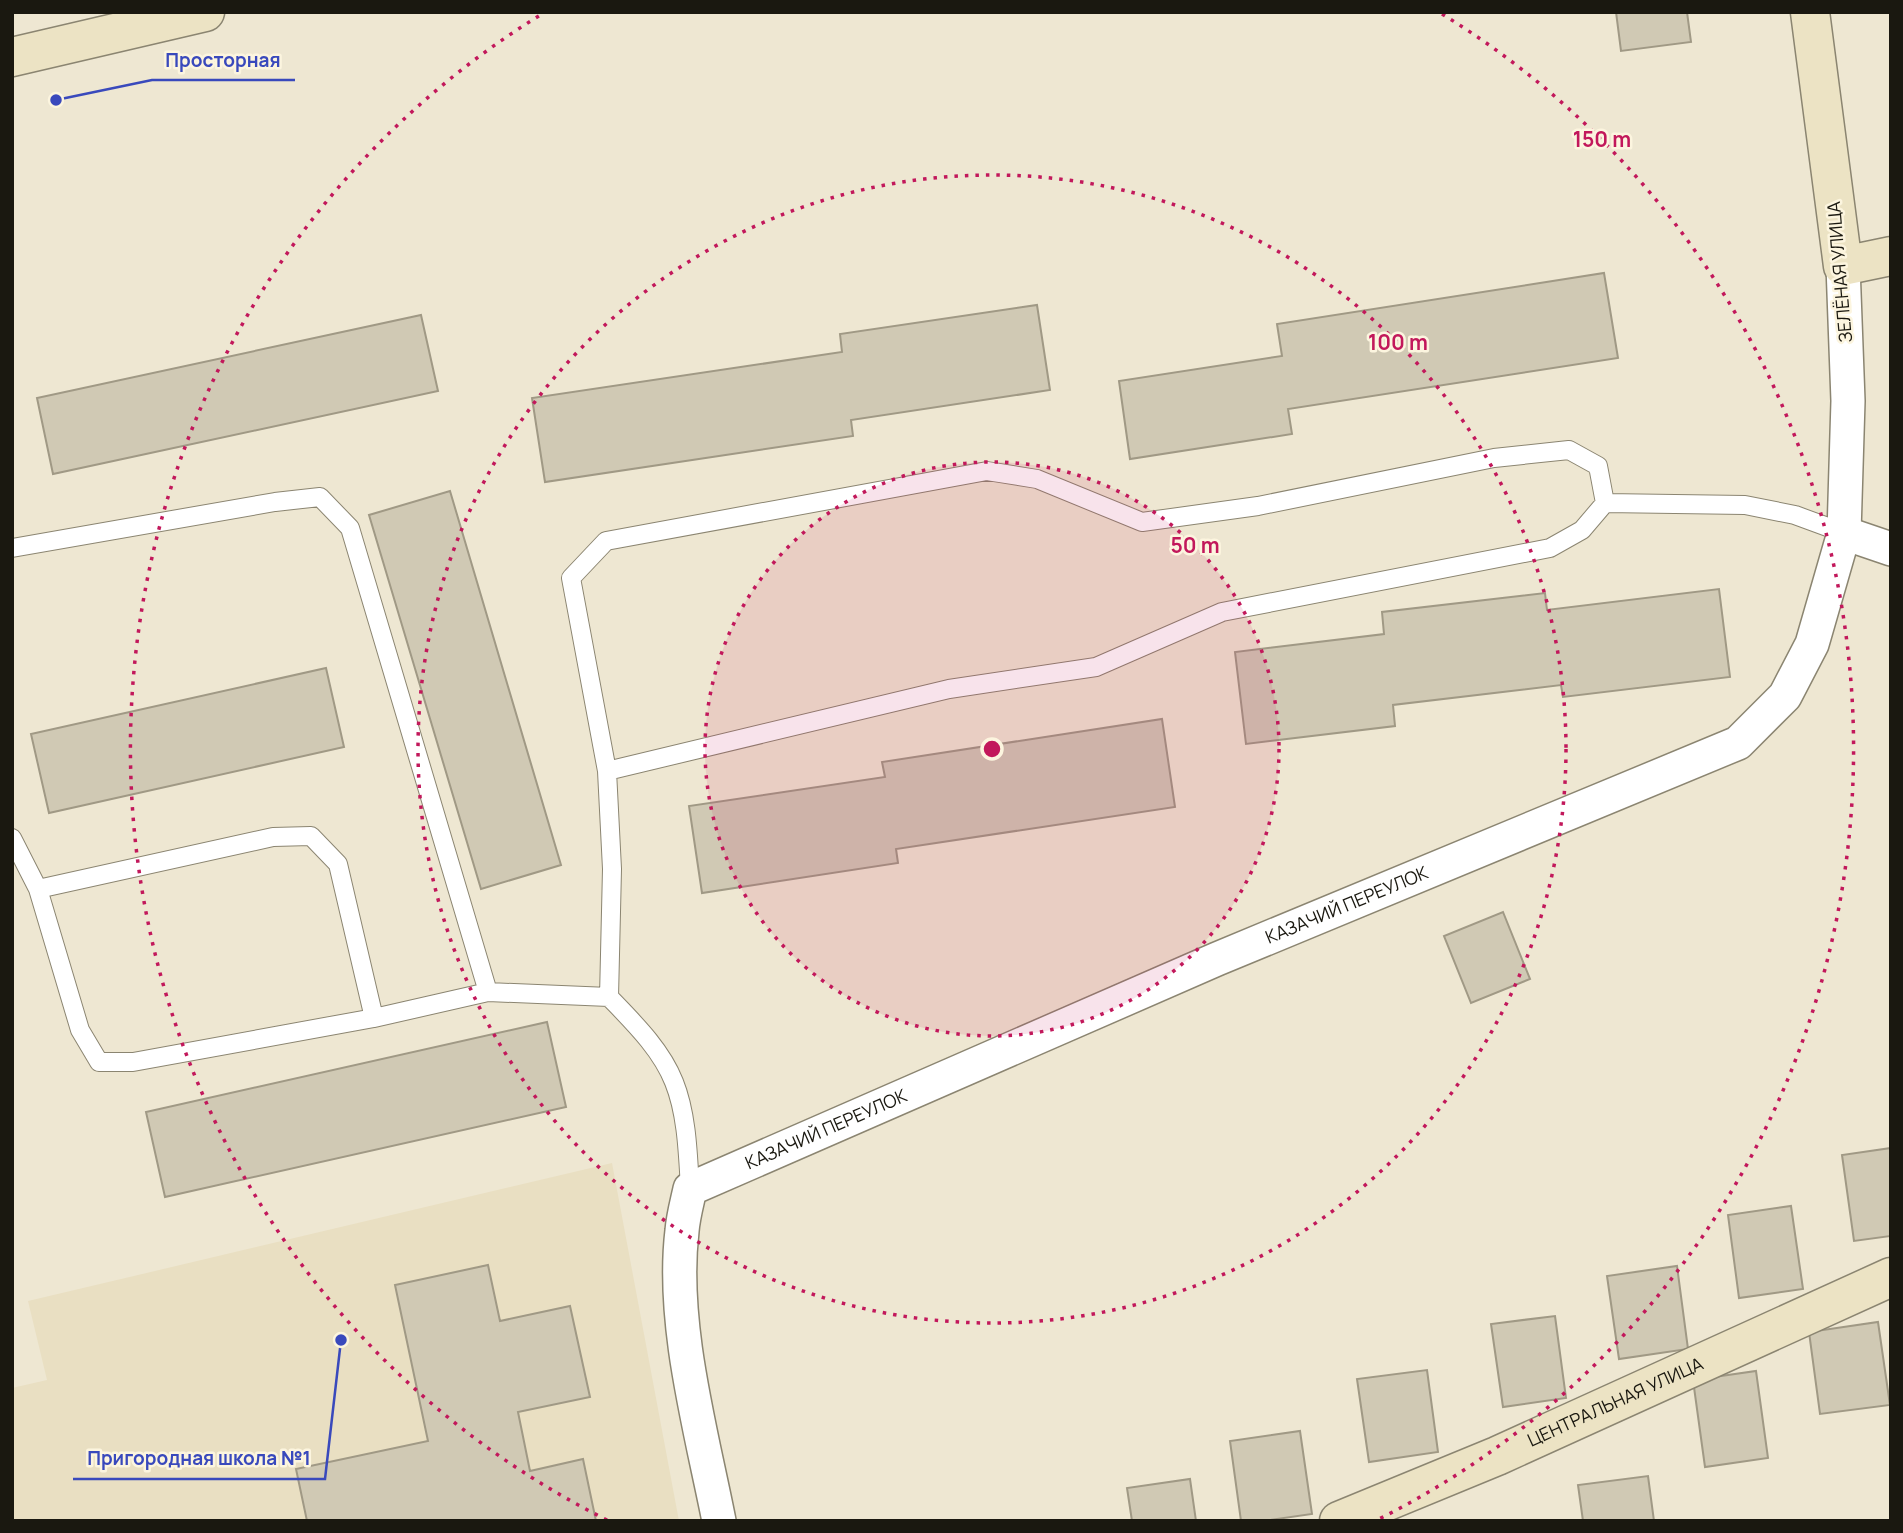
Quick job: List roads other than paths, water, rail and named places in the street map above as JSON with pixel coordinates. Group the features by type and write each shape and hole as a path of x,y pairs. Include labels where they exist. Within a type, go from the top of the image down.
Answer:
{"street":[{"path":"12,57 205,12"},
{"name":"ЗЕЛЁНАЯ УЛИЦА","path":"1810,12 1843,266 1848,401 1844,533"},
{"path":"1843,266 1891,256"},
{"path":"1844,533 1891,549"},
{"name":"КАЗАЧИЙ ПЕРЕУЛОК","path":"690,1189 1217,958 1738,743 1785,696 1812,644 1844,533"},
{"path":"690,1189 682,1231 680,1271 684,1337 719,1521"},
{"name":"ЦЕНТРАЛЬНАЯ УЛИЦА","path":"1339,1521 1497,1456 1891,1277"}],"lane":[{"path":"690,1189 687,1137 674,1082 649,1039 610,997 612,869 607,771 571,578 606,541 987,471 1037,479 1142,522 1258,506 1494,458 1569,450 1598,466 1605,503"},
{"path":"12,548 275,502 320,497 350,528 488,992"},
{"path":"1605,503 1745,505 1795,515 1844,533"},
{"path":"607,771 949,689 1096,667 1222,612 1549,548 1582,530 1605,503"},
{"path":"38,889 273,837 311,836 338,864 374,1018"},
{"path":"12,838 38,889 80,1030 99,1062 133,1062 374,1018 488,992 610,997"}],"place":[{"name":"Просторная","path":"56,100"},
{"name":"Пригородная школа №1","path":"341,1340"}]}
